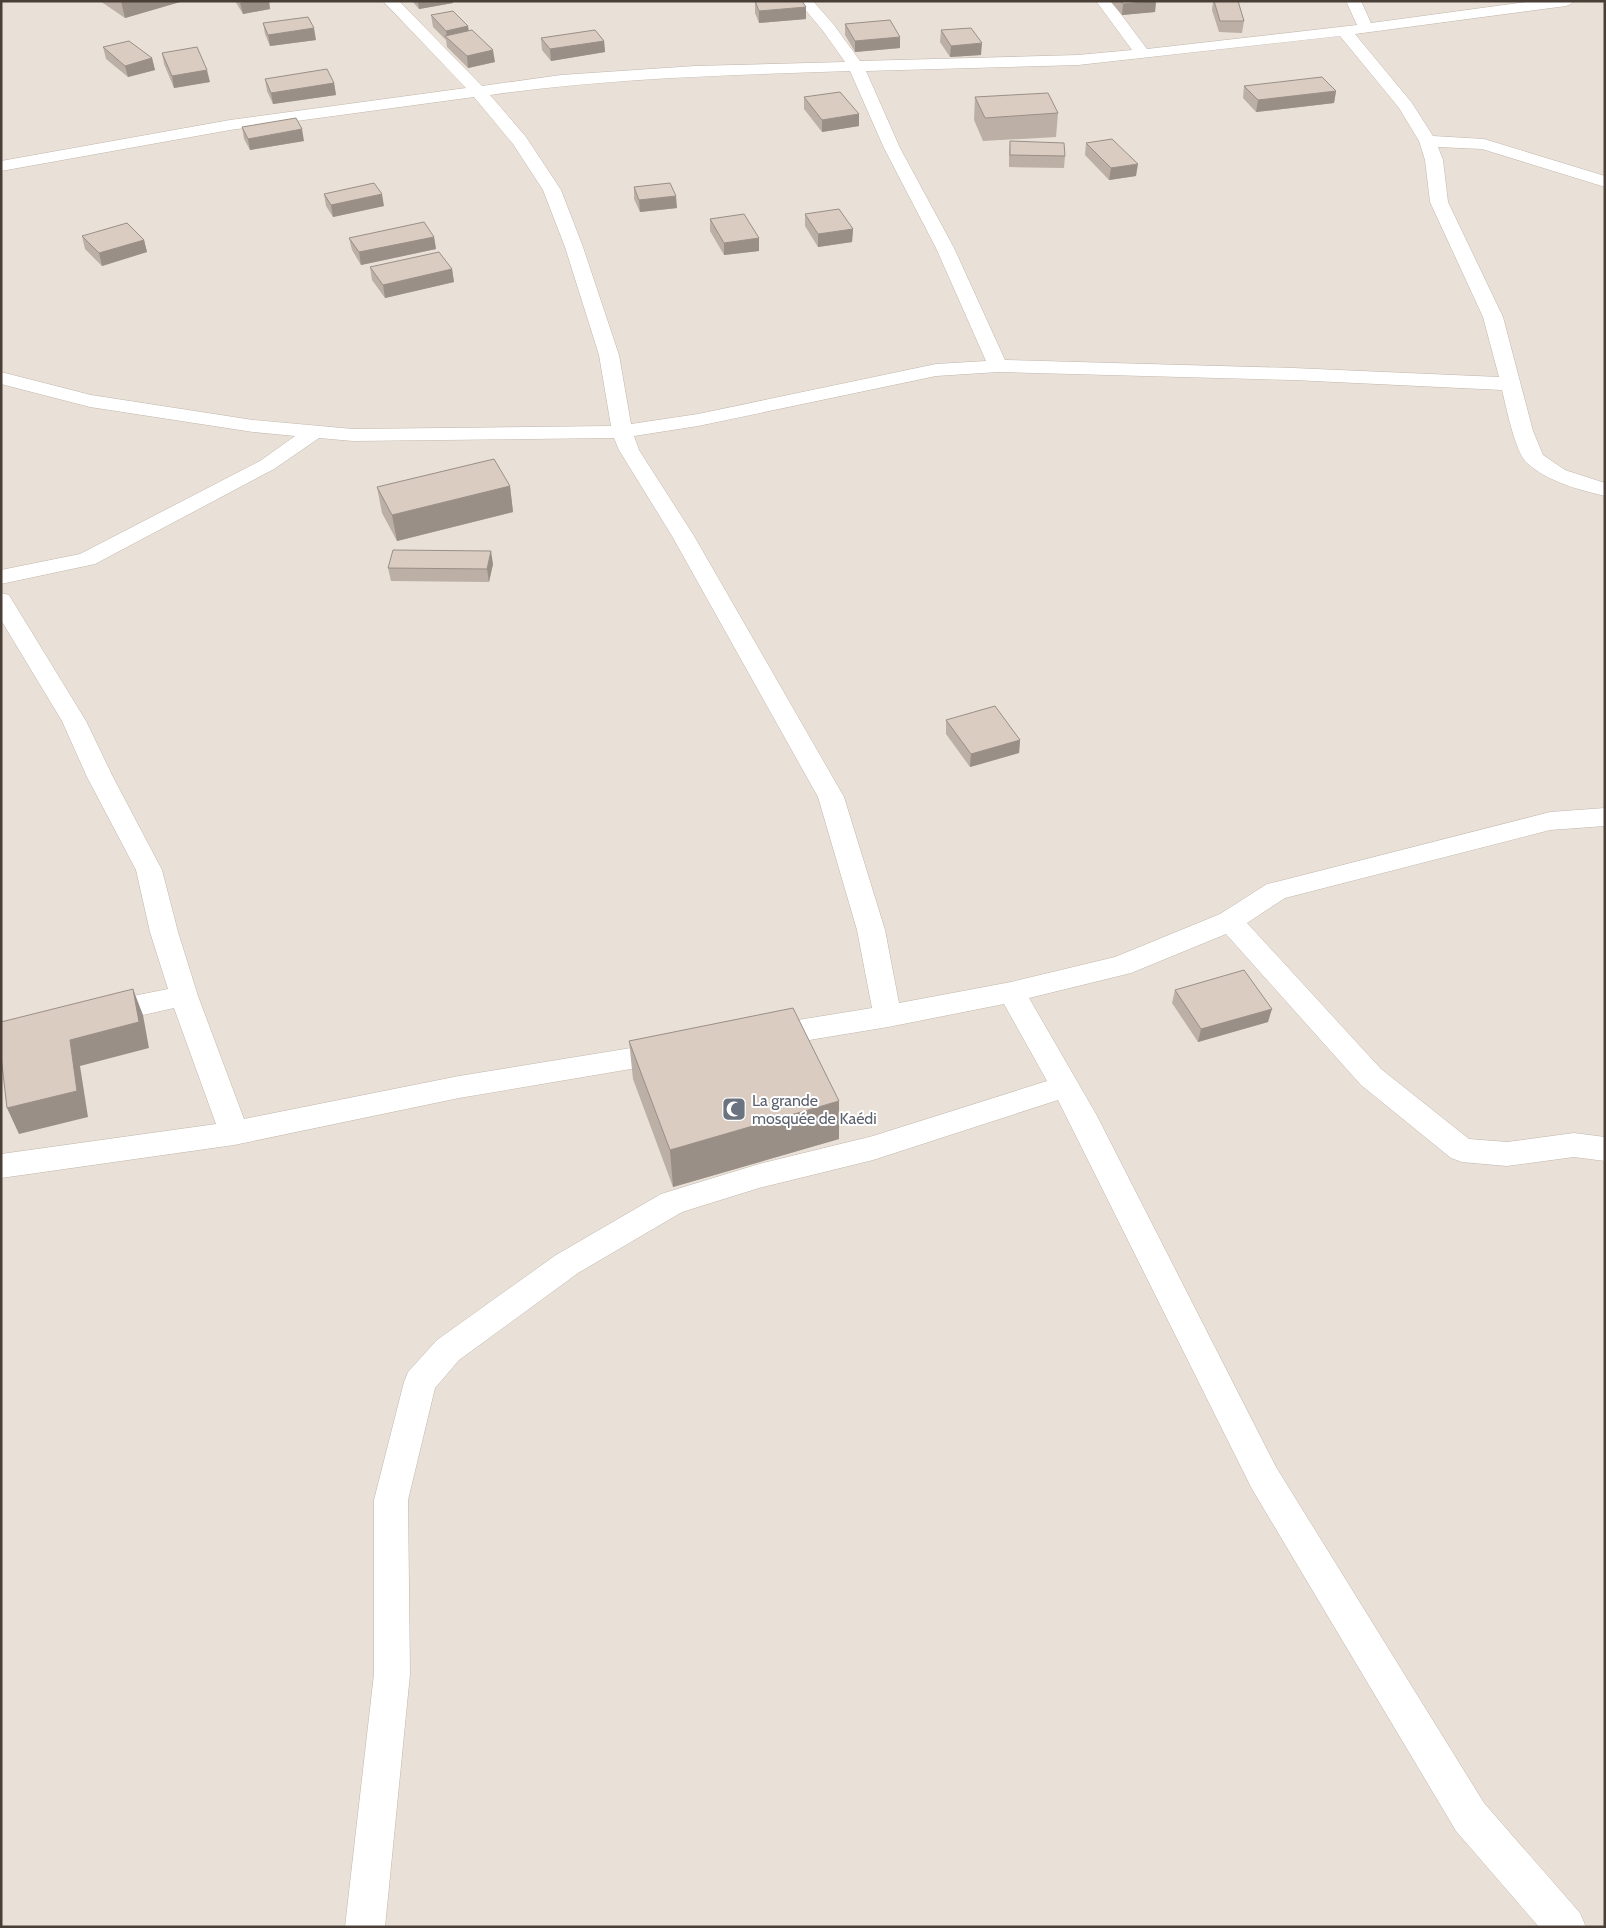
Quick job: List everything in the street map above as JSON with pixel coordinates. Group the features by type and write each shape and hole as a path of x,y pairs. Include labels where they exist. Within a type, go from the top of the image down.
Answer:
{"street":[{"path":"390,1 477,90 520,140 552,190 574,247 609,355 622,432 629,450 683,536 832,798 871,930 888,1016"},
{"path":"805,1 829,28 856,67 892,148 945,248 998,366"},
{"path":"1102,1 1143,54"},
{"path":"1353,1 1366,28"},
{"path":"1,166 220,126 561,80 695,72 1078,60 1344,31 1566,1"},
{"path":"1344,31 1406,106 1427,141 1434,160 1439,202 1493,318 1523,431 1534,458 1558,474 1605,490"},
{"path":"1427,141 1484,144 1605,182"},
{"path":"1,378 90,401 253,426 353,434 622,432 698,420 936,370 998,366 1293,374 1512,384"},
{"path":"1,577 87,559 268,465 316,431"},
{"path":"1,600 74,721 100,777 149,870 164,932 184,996 234,1133"},
{"path":"742,1040 888,1016 1011,992 1121,966 1230,921 1276,891 1550,821 1605,817"},
{"path":"1230,921 1371,1077 1462,1150 1507,1154 1574,1145 1605,1149"},
{"path":"1011,992 1081,1114 1264,1478 1470,1817 1566,1927"},
{"path":"80,1018 184,996"},
{"path":"1,1166 234,1133 459,1088 693,1048"},
{"path":"365,1927 392,1674 391,1500 420,1382 448,1350 567,1264 672,1203 759,1176 873,1148 1065,1087"}],"shaded area":[{"path":"1,1 1605,1 1605,1927 1,1927"}],"building":[{"path":"755,1 802,1 806,7 759,11"},
{"path":"1121,1 1153,1 1123,4"},
{"path":"1214,1 1238,1 1244,21 1220,21"},
{"path":"453,11 468,26 446,31 431,15"},
{"path":"308,17 314,28 268,35 263,23"},
{"path":"890,20 900,37 855,41 845,24"},
{"path":"971,28 982,43 951,46 941,30"},
{"path":"472,30 493,50 467,56 445,36"},
{"path":"595,30 604,41 550,49 541,38"},
{"path":"129,41 152,58 125,66 103,47"},
{"path":"197,47 207,70 172,76 162,53"},
{"path":"327,69 334,83 271,93 265,79"},
{"path":"1322,77 1336,91 1258,100 1244,86"},
{"path":"840,92 859,114 822,120 804,97"},
{"path":"1048,93 1058,113 985,118 975,97"},
{"path":"296,118 302,129 248,139 242,127"},
{"path":"1112,139 1138,164 1111,168 1086,143"},
{"path":"1010,141 1064,143 1065,156 1010,155"},
{"path":"374,183 382,194 331,205 324,194"},
{"path":"670,183 676,196 639,200 634,187"},
{"path":"839,209 853,229 818,234 805,214"},
{"path":"744,214 759,238 724,243 710,219"},
{"path":"424,222 434,237 359,252 349,238"},
{"path":"127,223 144,240 99,253 82,236"},
{"path":"439,252 452,269 383,285 370,267"},
{"path":"494,459 510,486 392,515 377,487"},
{"path":"393,550 491,551 487,569 388,568"},
{"path":"995,706 1020,740 971,754 946,720"},
{"path":"1244,970 1272,1009 1201,1029 1175,990"},
{"path":"133,989 139,1022 70,1040 77,1091 7,1108 1,1056 1,1022"},
{"path":"793,1008 839,1101 670,1150 629,1041"}],"place":[{"name":"La grande mosquée de Kaédi","path":"734,1109"}]}
